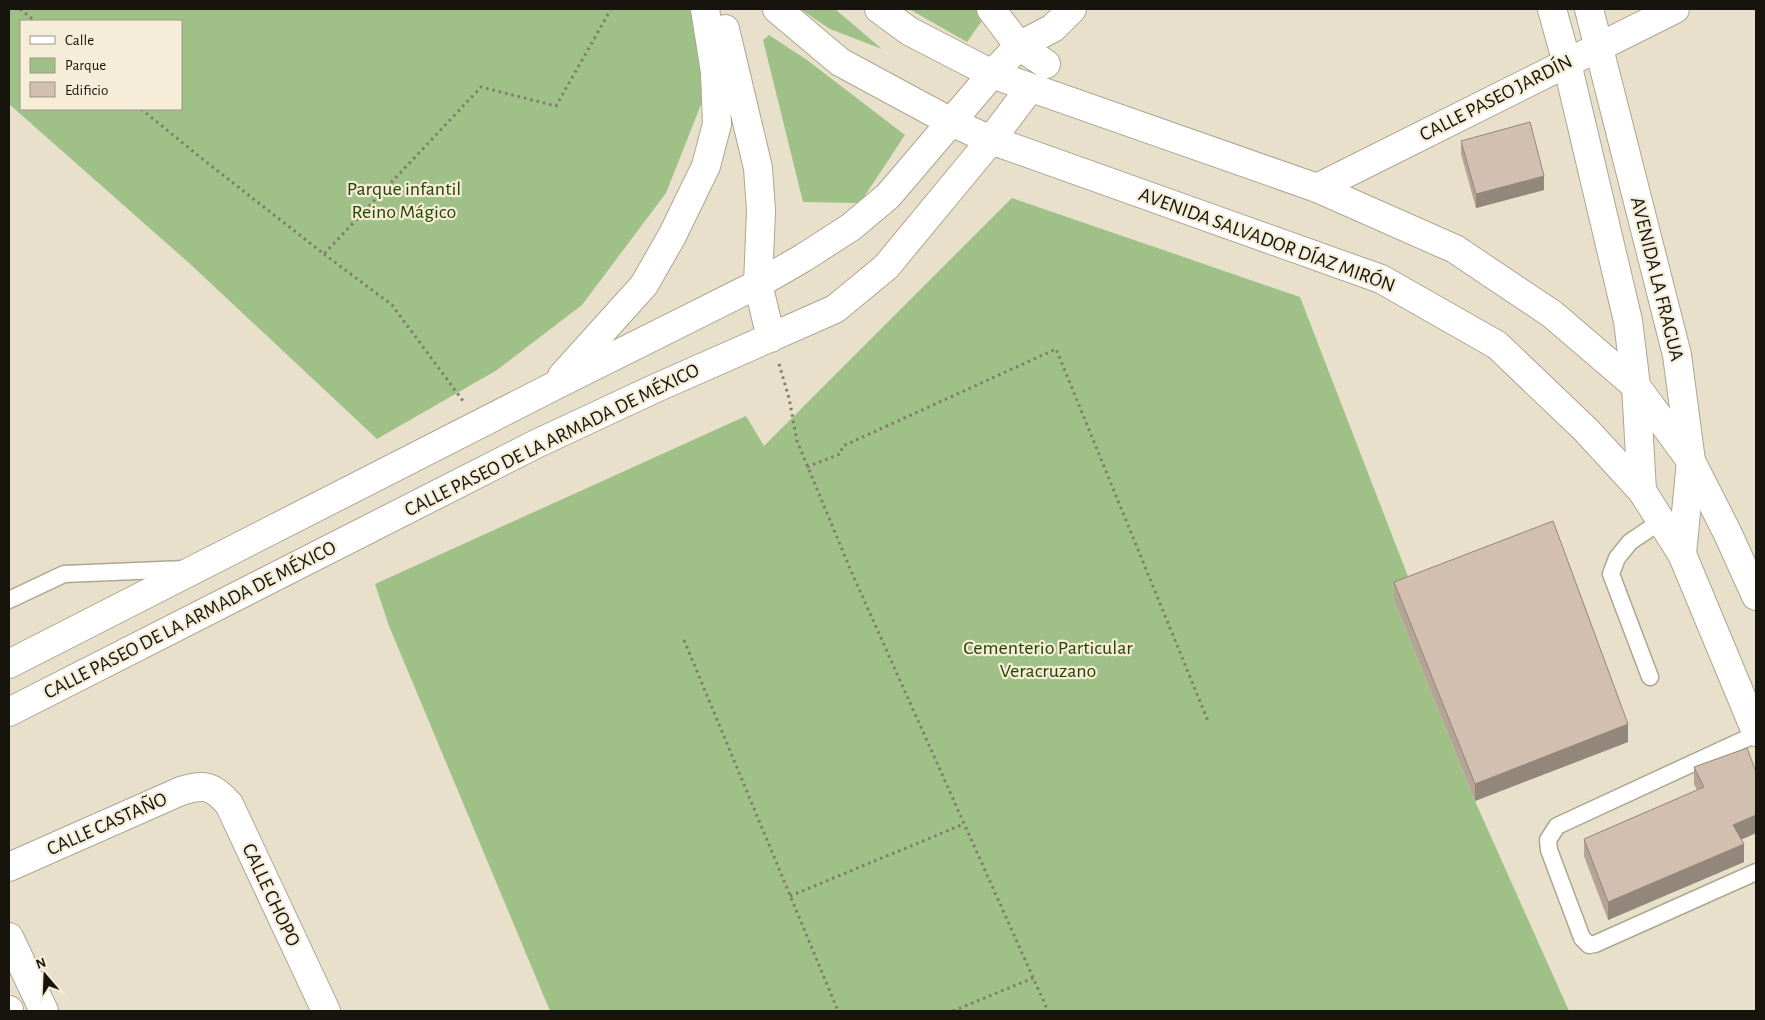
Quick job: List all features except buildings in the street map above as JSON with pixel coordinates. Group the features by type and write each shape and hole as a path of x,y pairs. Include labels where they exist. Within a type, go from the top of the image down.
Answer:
{"main road":[{"path":"554,386 644,285 672,236 706,166 717,124 715,72 705,9"},
{"path":"719,9 758,168 761,210 758,284 771,338"},
{"name":"AVENIDA SALVADOR DÍAZ MIRÓN","path":"777,9 840,62 951,122 991,140 1381,278 1497,345 1586,430 1642,491 1682,554 1756,733"},
{"path":"879,9 909,31 992,74 1317,188 1455,249 1552,314 1636,386 1691,461 1727,532 1756,596"},
{"path":"991,9 1019,46 1046,64 1053,28"},
{"path":"9,664 758,284 851,227 888,196 992,74 1019,46 1053,28 1072,9"},
{"name":"AVENIDA LA FRAGUA","path":"1552,9 1567,63 1628,321 1636,386 1642,491"},
{"name":"AVENIDA LA FRAGUA","path":"1589,9 1677,355 1691,461 1682,554"},
{"name":"CALLE PASEO JARDÍN","path":"1317,188 1675,9"},
{"name":"CALLE PASEO DE LA ARMADA DE MÉXICO","path":"9,712 536,444 656,388 835,309 886,267 991,140 1046,64"},
{"name":"CALLE CASTAÑO","path":"9,867 181,792 196,787 208,786"},
{"name":"CALLE CHOPO","path":"208,786 218,792 229,804 326,1011"},
{"path":"9,937 44,1011"}],"lane":[{"path":"1650,677 1611,574 1616,558 1630,542 1661,522"},
{"path":"9,600 64,574 195,569"},
{"path":"1756,733 1556,826 1548,840 1549,850 1582,938 1589,945 1756,872"}],"path":[{"path":"20,9 33,20"},
{"path":"324,254 481,87 556,106 611,9"},
{"path":"141,110 392,305 480,424"},
{"path":"771,338 789,398 796,441 851,571 1048,1011"},
{"path":"807,467 840,454 843,446 1056,349 1208,721"},
{"path":"684,640 838,1011"},
{"path":"790,896 964,824"},
{"path":"953,1011 1033,978"}],"green space":[{"name":"Parque infantil Reino Mágico","path":"9,9 696,9 702,102 666,193 582,305 497,370 377,439 189,263 9,104"},
{"path":"800,9 835,9 882,49 830,29"},
{"path":"909,9 982,9 986,15 967,42"},
{"path":"769,35 807,60 905,135 860,203 803,202 763,40"},
{"name":"Cementerio Particular Veracruzano","path":"1012,198 1300,297 1414,592 1394,600 1475,801 1569,1011 550,1011 389,626 375,584 746,416 764,446"}]}
